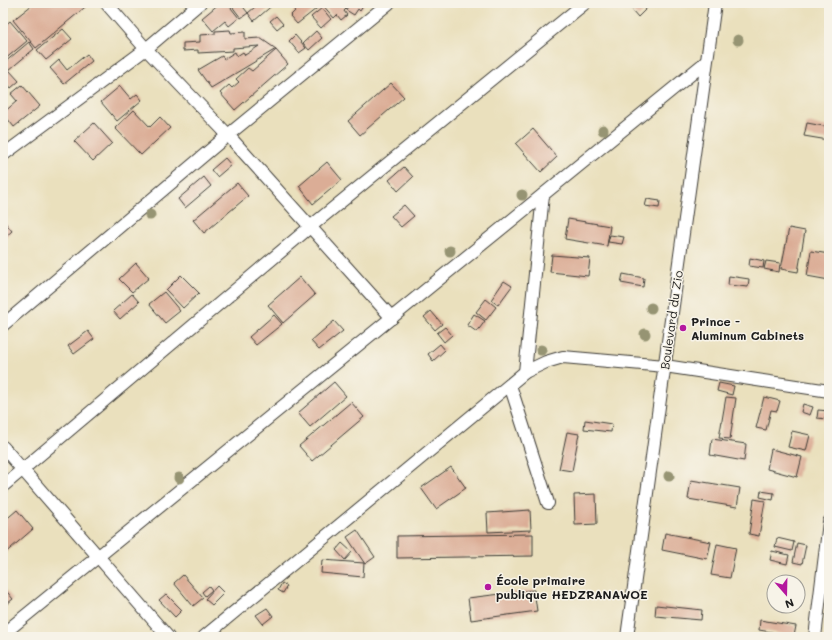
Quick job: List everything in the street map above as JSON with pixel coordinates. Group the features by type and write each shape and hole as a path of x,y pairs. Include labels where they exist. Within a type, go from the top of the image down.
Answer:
{"street":[{"path":"106,3 146,49 228,135 392,318"},
{"path":"3,155 146,49 200,3"},
{"path":"3,325 228,135 389,3"},
{"path":"3,486 310,227 585,3"},
{"name":"Boulevard du Zio","path":"627,637 714,3"},
{"path":"3,634 706,62"},
{"path":"525,372 543,195"},
{"path":"204,637 525,372 546,362 564,357 665,366 829,391"},
{"path":"510,385 548,503"},
{"path":"3,447 22,471 168,637"},
{"path":"815,637 829,522"}],"building":[{"path":"30,3 90,3 36,48 13,20 32,5"},
{"path":"220,3 227,3 239,18 229,26 225,21 213,31 202,18"},
{"path":"233,3 240,3 248,13 241,18 231,5"},
{"path":"252,3 275,3 254,21 248,13 255,7"},
{"path":"297,3 319,3 321,5 297,24 290,16 295,11 293,8 296,5 300,7"},
{"path":"321,3 340,3 346,9 344,11 347,15 341,20 337,15 334,18"},
{"path":"347,3 365,3 360,11 358,9 354,15 346,10 349,4"},
{"path":"652,3 638,17 627,4"},
{"path":"322,8 331,19 321,28 311,17"},
{"path":"276,16 283,24 277,29 270,21"},
{"path":"10,21 27,41 4,60 3,27"},
{"path":"63,29 72,39 46,60 37,50"},
{"path":"230,30 231,33 245,32 245,39 260,38 276,49 211,88 198,70 222,56 224,59 235,52 237,56 243,52 245,55 259,46 233,48 233,51 198,53 198,50 183,51 183,43 200,42 200,35 215,34 215,31"},
{"path":"316,31 322,38 309,50 303,43"},
{"path":"295,35 306,48 299,53 289,41"},
{"path":"29,42 34,49 9,70 4,63"},
{"path":"276,50 288,64 235,110 220,93 229,85 232,88 239,82 236,79 248,68 252,71"},
{"path":"87,54 92,61 64,84 50,68 59,60 67,70"},
{"path":"9,70 19,81 11,88 3,78 3,75"},
{"path":"391,83 404,97 360,135 348,121"},
{"path":"22,85 40,106 14,127 3,113 17,101 11,94"},
{"path":"120,86 131,99 137,94 142,100 117,121 101,102"},
{"path":"134,110 150,127 160,117 170,128 141,155 115,128"},
{"path":"94,123 112,143 93,161 74,141"},
{"path":"807,123 829,127 828,140 804,136"},
{"path":"533,129 557,157 541,172 516,144"},
{"path":"225,158 231,165 217,177 211,170"},
{"path":"327,162 342,180 313,204 299,186"},
{"path":"404,167 413,177 398,191 389,180"},
{"path":"204,177 211,186 185,208 178,199"},
{"path":"237,183 248,196 204,233 193,220"},
{"path":"647,199 660,201 659,208 645,206"},
{"path":"404,205 414,216 401,227 391,216"},
{"path":"568,219 610,226 607,246 565,239"},
{"path":"3,220 12,231 3,239"},
{"path":"789,228 805,231 798,272 781,269"},
{"path":"610,235 624,237 622,244 608,242"},
{"path":"811,251 829,254 829,280 807,276"},
{"path":"552,255 590,258 588,276 550,272"},
{"path":"750,258 764,261 763,268 749,266"},
{"path":"766,261 780,263 779,272 764,269"},
{"path":"136,263 149,278 132,292 119,279"},
{"path":"623,274 644,278 643,287 621,283"},
{"path":"181,275 199,293 183,308 166,290"},
{"path":"729,276 749,279 748,287 728,285"},
{"path":"300,277 315,295 283,323 268,305"},
{"path":"504,281 512,286 498,305 491,300"},
{"path":"164,292 180,311 165,323 149,304"},
{"path":"132,294 139,302 120,319 113,311"},
{"path":"486,299 496,307 486,320 476,312"},
{"path":"431,311 442,324 435,330 424,317"},
{"path":"474,314 485,321 477,332 467,325"},
{"path":"274,315 282,324 256,345 249,337"},
{"path":"334,321 343,331 319,350 311,341"},
{"path":"445,327 452,335 444,342 437,333"},
{"path":"88,331 94,339 74,354 68,346"},
{"path":"440,344 445,350 433,361 428,354"},
{"path":"334,382 346,396 310,427 298,413"},
{"path":"719,383 734,386 732,395 717,391"},
{"path":"726,397 736,398 730,439 719,438"},
{"path":"764,397 780,401 777,411 771,410 766,430 756,428"},
{"path":"351,402 364,417 312,461 299,446"},
{"path":"803,404 813,407 810,415 801,412"},
{"path":"818,410 829,411 827,419 817,418"},
{"path":"585,420 612,424 611,432 584,429"},
{"path":"792,431 810,435 806,451 788,447"},
{"path":"567,432 579,434 572,471 559,469"},
{"path":"712,439 746,444 744,461 710,455"},
{"path":"771,449 802,457 797,477 767,469"},
{"path":"451,467 466,488 436,509 421,488"},
{"path":"691,480 740,488 737,507 688,499"},
{"path":"761,491 774,493 773,500 760,497"},
{"path":"596,494 597,524 575,525 574,495"},
{"path":"754,499 765,501 759,536 749,534"},
{"path":"17,510 33,529 3,555 3,522"},
{"path":"530,510 531,530 488,532 487,513"},
{"path":"357,530 375,557 365,564 347,537"},
{"path":"665,533 711,542 707,559 662,550"},
{"path":"533,534 533,556 397,558 397,536"},
{"path":"777,538 794,542 792,551 775,547"},
{"path":"342,543 352,552 345,560 336,550"},
{"path":"797,543 806,545 802,564 793,562"},
{"path":"717,544 736,548 730,578 711,575"},
{"path":"772,551 789,555 787,564 770,560"},
{"path":"322,560 364,563 363,577 321,573"},
{"path":"183,575 203,598 193,606 174,583"},
{"path":"282,583 287,586 283,593 278,590"},
{"path":"209,586 212,590 205,596 202,592"},
{"path":"217,586 224,593 212,605 205,599"},
{"path":"3,587 13,599 3,607"},
{"path":"534,590 537,611 471,620 468,598"},
{"path":"166,594 182,610 175,617 159,600"},
{"path":"656,605 702,610 701,620 655,616"},
{"path":"267,608 273,616 263,624 256,615"},
{"path":"760,620 796,626 794,636 759,630"}],"place":[{"name":"Prince - Aluminum Cabinets","path":"683,328"},
{"name":"École primaire publique HEDZRANAWOE","path":"488,587"}]}
